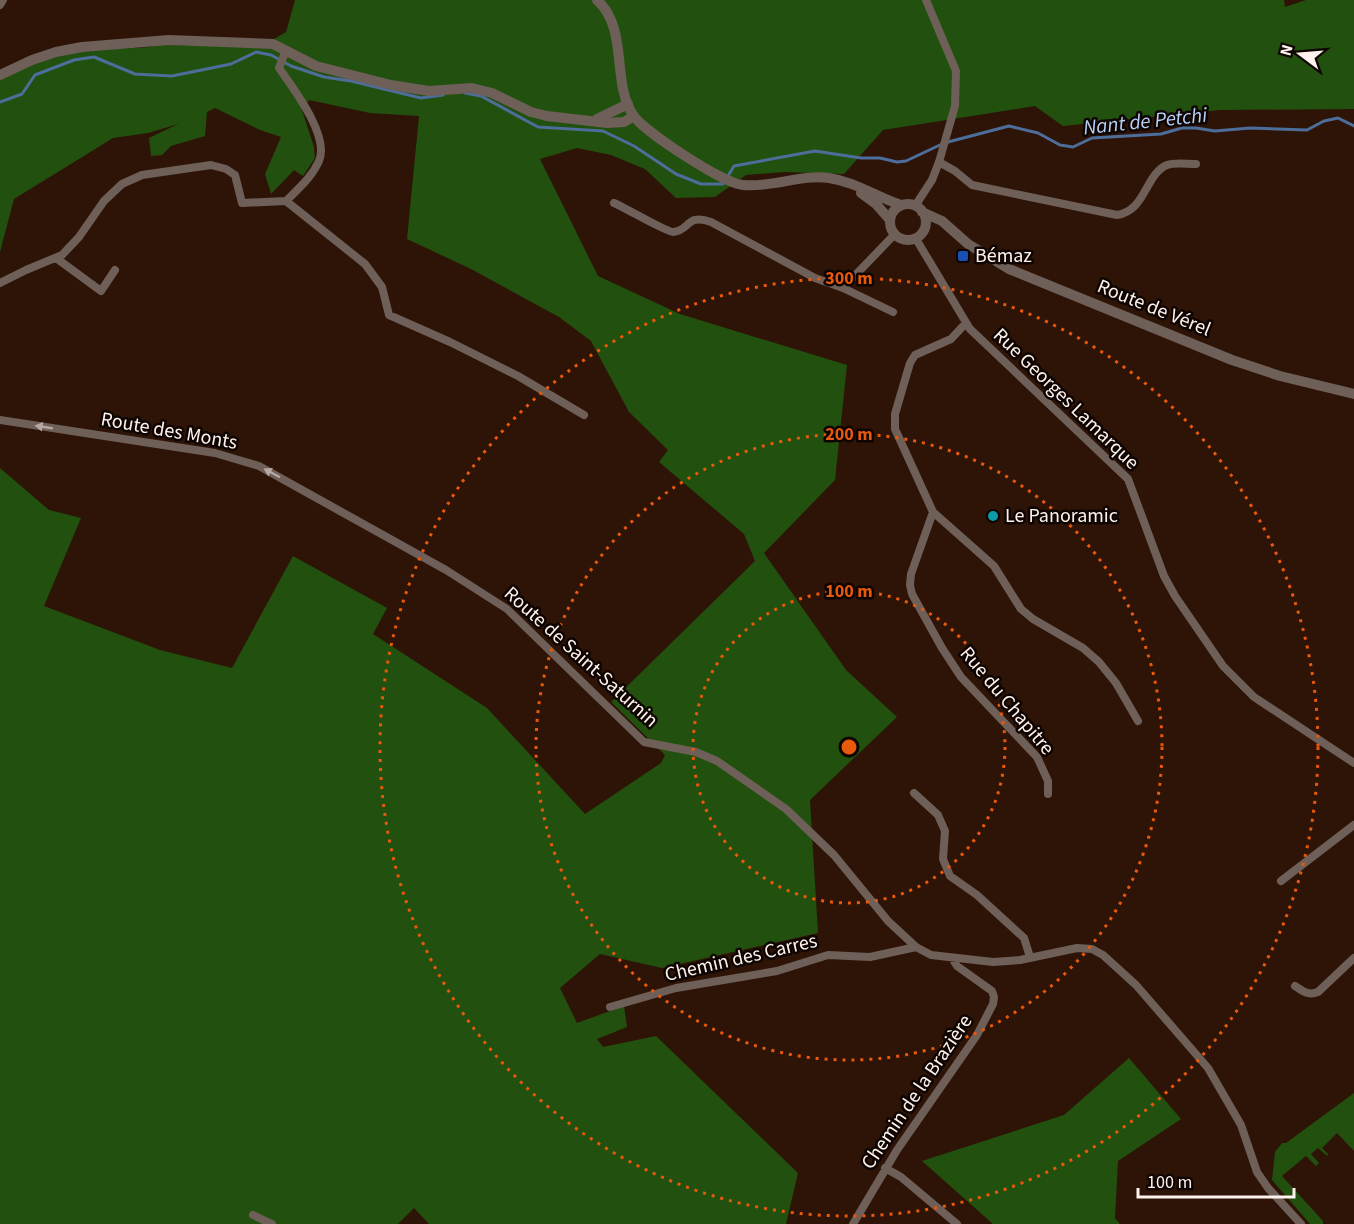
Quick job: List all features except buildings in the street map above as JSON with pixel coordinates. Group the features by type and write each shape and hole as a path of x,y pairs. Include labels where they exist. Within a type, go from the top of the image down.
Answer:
{"street":[{"path":"0,5 3,0"},
{"path":"597,0 608,14 613,26 628,104 634,116 645,128 663,141 712,172 741,185 754,186 821,177 860,186 880,198 901,206 919,209"},
{"path":"919,209 944,148 955,106 956,71 926,0"},
{"path":"0,75 32,60 82,47 169,40 273,44 284,53 316,66 391,85 429,91 472,88 492,93 531,112 547,116 618,123 634,116"},
{"path":"284,53 279,68 298,95 320,140 320,158 309,178 286,201"},
{"path":"593,120 628,104"},
{"path":"939,162 972,185 1117,215 1126,213 1134,207 1158,171 1167,165 1196,164"},
{"path":"0,284 62,255 79,237 104,201 122,184 142,175 211,165 226,169 235,175 242,203 286,201 365,264 382,286 389,315 518,376 584,415"},
{"path":"846,182 876,204 890,220"},
{"path":"614,202 666,231 672,232 696,219 705,220 815,278 843,288 893,312"},
{"path":"901,206 893,211 890,220 894,235 904,240 935,227 951,231"},
{"path":"919,209 926,221 920,235"},
{"name":"Route de Vérel","path":"919,209 942,221 968,244 1009,268 1212,352 1280,376 1354,394"},
{"path":"843,288 894,235"},
{"name":"Rue Georges Lamarque","path":"920,235 966,323 1128,479 1164,576 1217,657 1254,697 1354,763"},
{"path":"56,258 101,291 116,270"},
{"path":"966,323 951,339 915,355 910,363 895,414 896,429 933,512 994,566 1021,609 1033,619 1083,648 1099,662 1116,683 1138,722"},
{"name":"Route des Monts","path":"0,420 215,453 259,466 323,500"},
{"name":"Route de Saint-Saturnin","path":"323,500 446,570 507,609 644,742 696,752 717,761 786,809 834,855 888,921 915,947 931,955 993,962 1077,948 1092,949 1120,968 1208,1068 1241,1125 1257,1172 1300,1224"},
{"name":"Rue du Chapitre","path":"933,512 911,574 912,594 961,677 1037,757 1048,781 1048,794"},
{"path":"914,794 938,815 945,831 943,859 950,876 977,895 1024,938 1030,957"},
{"path":"1281,881 1354,825"},
{"name":"Chemin des Carres","path":"610,1007 676,988 777,971 828,955 870,957 915,947"},
{"name":"Chemin de la Brazière","path":"853,1224 885,1168 977,1035 993,1004 992,991 957,966 952,958"},
{"path":"1295,986 1306,993 1318,992 1354,958"},
{"path":"885,1168 901,1177 957,1224"},
{"path":"253,1215 272,1224"}],"green space":[{"path":"295,0 1284,0 1285,7 1306,0 1354,0 1354,109 1220,110 1063,126 1035,106 883,130 844,174 785,172 746,175 715,197 676,198 645,169 611,155 577,148 540,159 598,276 680,314 847,365 835,480 764,553 846,670 897,717 810,800 818,933 662,968 600,954 560,988 577,1023 624,1006 627,1027 597,1039 603,1047 656,1036 798,1173 786,1224 429,1224 414,1208 398,1224 0,1224 0,468 49,510 81,518 44,606 160,650 232,668 293,556 387,608 373,634 487,708 585,814 661,763 665,755 611,702 755,561 744,534 659,462 668,450 629,412 591,341 559,317 471,269 407,239 419,116 370,113 309,100 302,110 314,147 315,158 303,176 294,170 271,194 265,174 281,137 260,130 215,108 207,112 205,136 171,146 162,155 151,156 149,138 178,124 148,133 113,138 14,199 0,252 0,78 50,59 89,50 158,45 262,46 286,32"},
{"path":"1129,1058 1181,1119 1118,1161 1115,1218 1120,1224 993,1224 922,1161 1064,1115"},
{"path":"1354,1093 1354,1151 1337,1133 1322,1148 1328,1154 1327,1156 1318,1148 1311,1154 1319,1163 1316,1166 1306,1156 1282,1176 1323,1221 1323,1224 1310,1224 1272,1180 1275,1152 1282,1143 1286,1143"}],"waterway":[{"name":"Nant de Petchi","path":"0,102 22,94 35,75 74,60 94,57 135,74 172,76 231,64 256,52 271,55 291,66 324,77 351,81 421,98 443,95"},
{"name":"Nant de Petchi","path":"465,93 481,96 538,127 603,131 634,146 676,174 701,184 723,184 734,166 815,151 897,162 906,161 942,144"},
{"name":"Nant de Petchi","path":"948,142 1009,126 1038,133 1060,145 1073,147 1092,138 1161,134 1182,128 1215,131 1250,128 1307,130 1324,121 1338,118 1354,126"}],"place":[{"name":"Bémaz","path":"963,256"},
{"name":"Le Panoramic","path":"993,516"}]}
